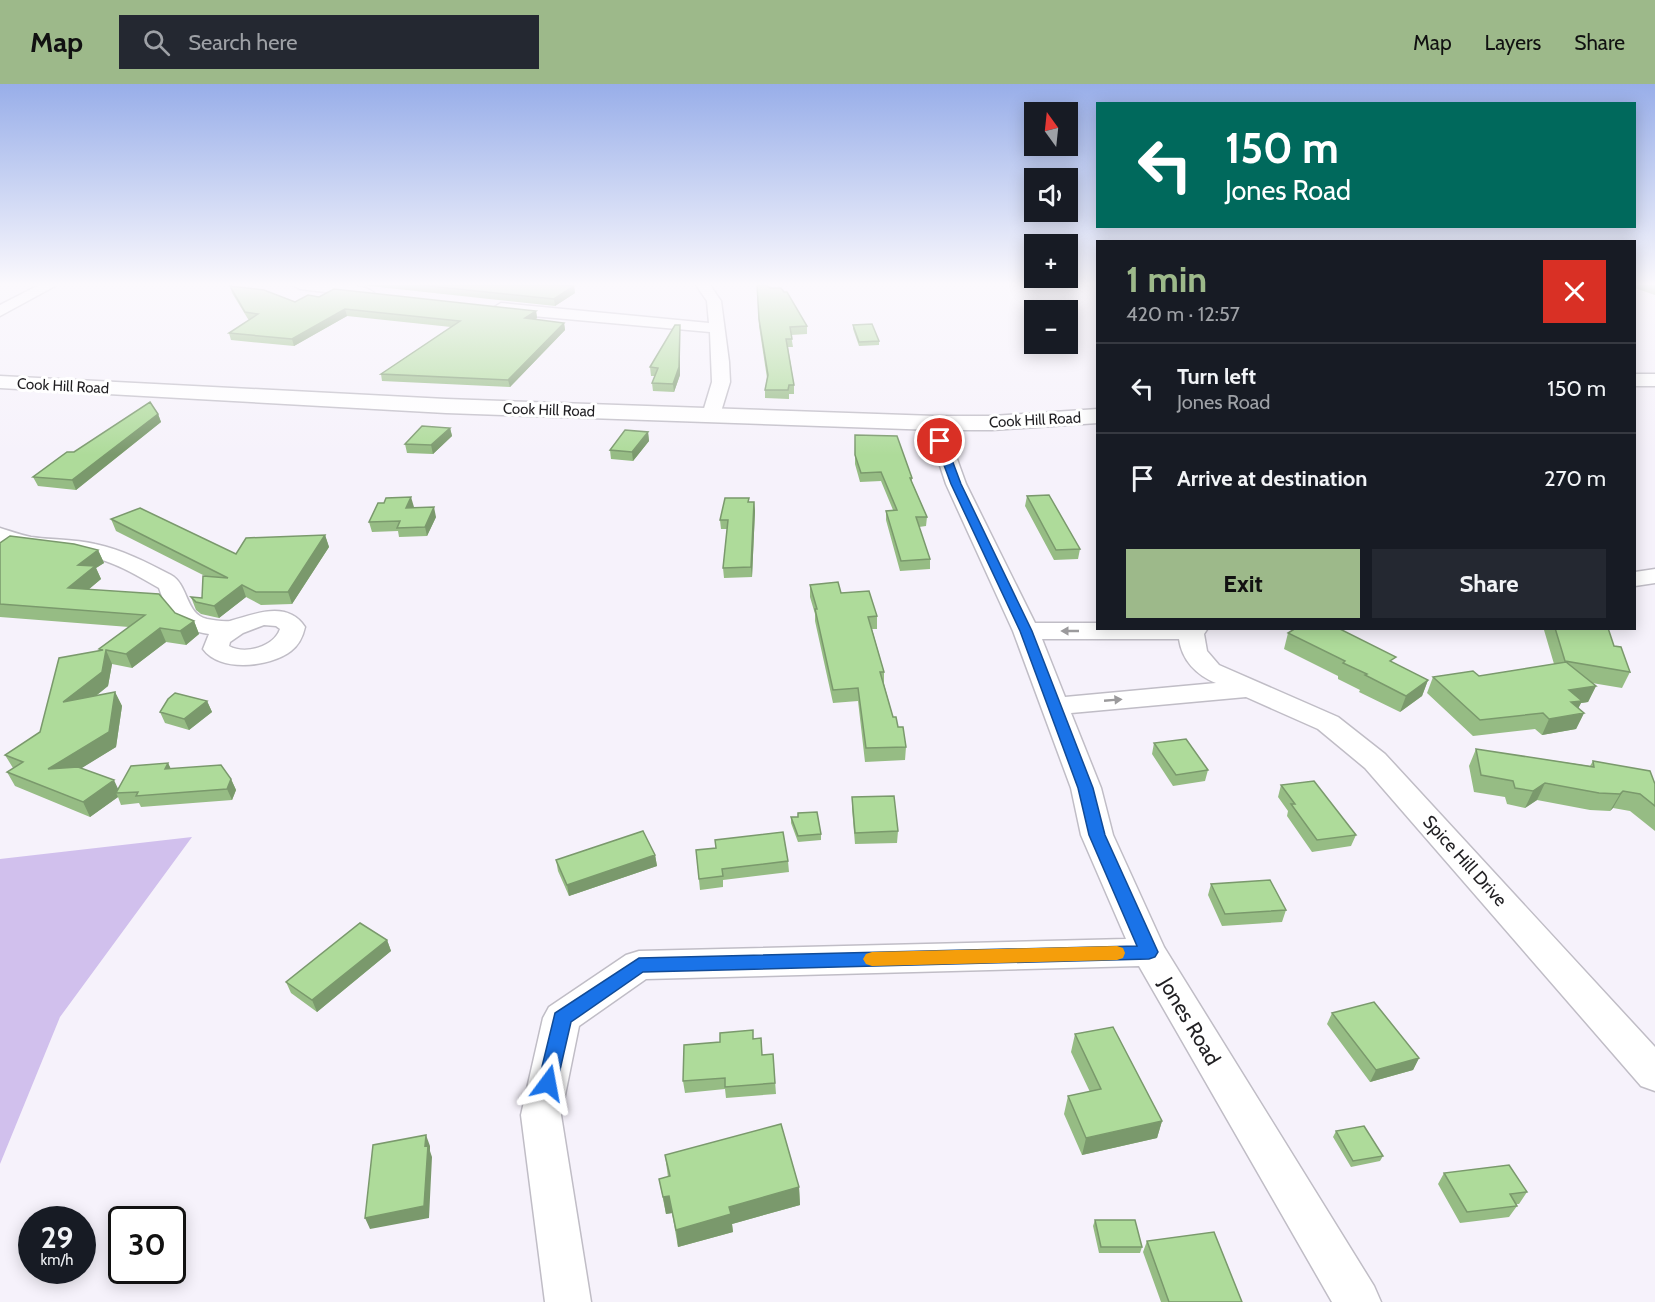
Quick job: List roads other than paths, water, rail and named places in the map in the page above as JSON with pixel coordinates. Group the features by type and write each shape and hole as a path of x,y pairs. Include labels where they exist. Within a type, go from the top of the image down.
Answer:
{"street":[{"path":"711,415 721,382 719,342"},
{"path":"1636,380 1655,380"},
{"name":"Cook Hill Road","path":"0,382 387,403 935,423 1011,422 1096,416"},
{"name":"Jones Road","path":"935,423 956,484 1026,631 1086,788 1097,835 1149,952 1358,1302"},
{"path":"0,535 27,543 93,550 126,560 170,584 181,614 189,620 198,626 229,629"},
{"path":"1636,579 1655,576"},
{"name":"Spice Hill Drive","path":"1026,631 1194,630 1194,652 1210,671 1328,723 1375,761 1655,1074"},
{"name":"Spice Hill Drive","path":"1054,706 1246,688"},
{"path":"568,1302 541,1114 543,1104 562,1018 639,965 1149,952"}]}
